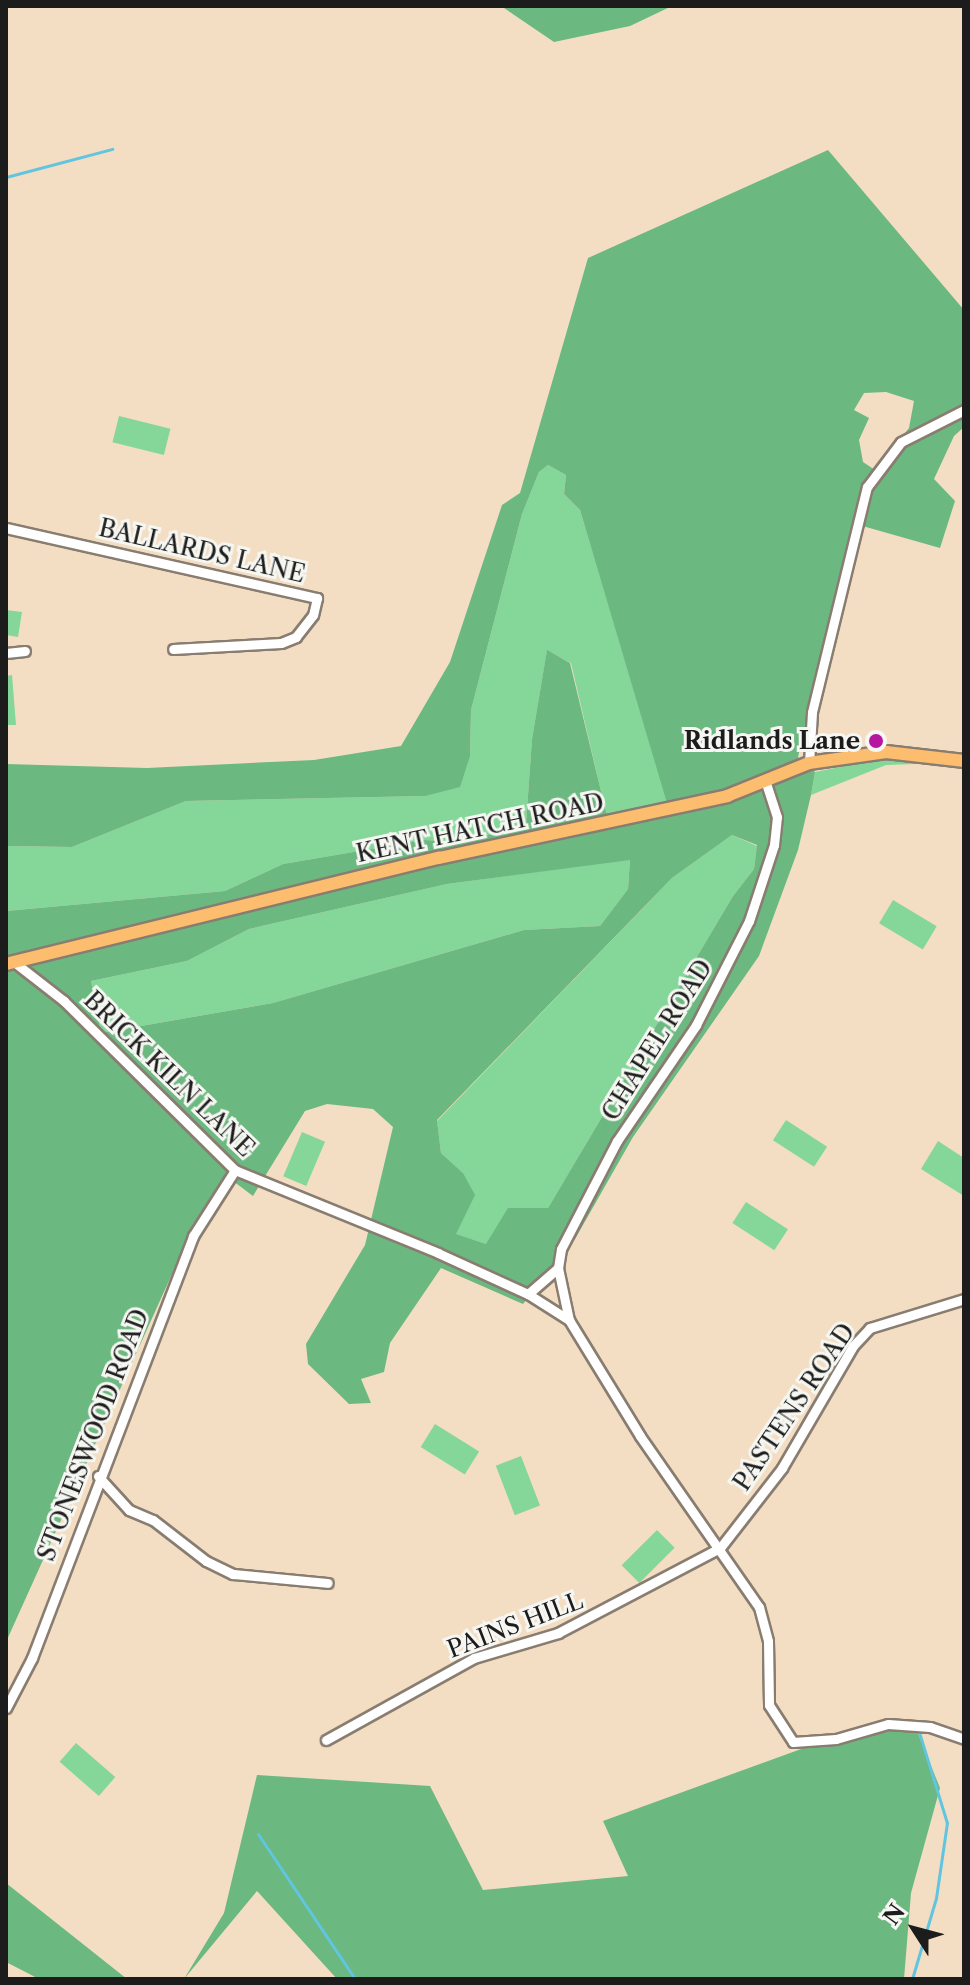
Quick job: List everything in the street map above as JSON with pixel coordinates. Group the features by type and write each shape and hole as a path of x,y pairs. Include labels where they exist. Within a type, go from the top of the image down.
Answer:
{"main road":[{"name":"KENT HATCH ROAD","path":"10,963 439,858 727,796 809,763 886,752 964,761"}],"street":[{"path":"809,763 812,712 867,487 901,442 964,410"},
{"name":"BALLARDS LANE","path":"6,528 317,598 313,615 296,637 281,643 173,649"},
{"path":"6,653 25,651"},
{"name":"CHAPEL ROAD","path":"558,1268 561,1249 617,1141 696,1025 749,921 774,845 777,817 765,781"},
{"name":"BRICK KILN LANE","path":"10,963 64,1001 235,1170 528,1294"},
{"name":"STONESWOOD ROAD","path":"6,1708 32,1658 98,1476 193,1236 235,1170"},
{"path":"569,1320 528,1294 558,1268 569,1320 640,1436 759,1607 768,1641 769,1705 793,1742 836,1739 888,1724 930,1727 964,1739"},
{"name":"PASTENS ROAD","path":"720,1548 782,1468 853,1346 870,1328 964,1299"},
{"path":"98,1476 129,1510 153,1520 206,1561 233,1574 328,1583"},
{"name":"PAINS HILL","path":"326,1740 474,1658 558,1633 720,1548"}],"green space":[{"path":"501,6 672,6 630,26 554,42"},
{"path":"828,150 964,310 964,427 954,436 934,479 955,501 940,548 852,523 798,757 815,772 811,795 798,850 759,956 633,1137 575,1239 558,1242 552,1269 523,1304 441,1268 390,1343 384,1372 361,1379 371,1403 349,1404 308,1364 306,1344 365,1245 393,1127 373,1109 327,1104 305,1111 253,1196 225,1175 186,1243 6,1642 6,911 225,891 283,864 424,840 462,842 526,824 532,739 547,650 570,663 607,816 667,803 580,510 564,494 566,475 548,465 539,472 522,514 471,710 470,756 460,787 425,796 186,801 72,847 6,846 6,764 147,768 314,760 401,746 450,662 502,505 520,493 588,258","holes":["886,392 914,401 909,428 875,470 863,462 859,440 869,418 854,410 864,393","732,835 757,845 754,869 733,896 548,1208 508,1208 486,1244 456,1234 475,1195 463,1173 441,1153 437,1120 672,878","630,860 628,889 600,926 524,930 273,1003 101,1033 91,981 187,961 249,929 447,884"]},
{"path":"119,416 170,429 164,455 112,442"},
{"path":"548,465 566,475 564,494 580,510 668,803 607,817 571,663 547,651 532,739 526,824 462,842 424,840 283,864 225,891 6,911 6,846 72,847 186,801 425,796 470,756 471,710 522,514 539,472"},
{"path":"6,610 22,612 18,637 6,635"},
{"path":"12,675 16,725 6,725 6,676"},
{"path":"814,734 849,744 849,749 821,750 813,745"},
{"path":"885,758 917,759 915,764 886,765 811,795 815,772"},
{"path":"732,835 757,846 754,869 733,896 548,1208 486,1244 455,1234 463,1173 441,1153 437,1121 672,878"},
{"path":"630,859 628,889 600,926 524,930 273,1003 101,1033 91,981 187,961 249,929 447,884"},
{"path":"893,900 937,926 923,949 879,923"},
{"path":"786,1120 827,1147 814,1167 773,1140"},
{"path":"302,1132 325,1142 306,1186 283,1176"},
{"path":"938,1141 964,1158 964,1196 921,1169"},
{"path":"746,1202 788,1229 774,1250 732,1223"},
{"path":"435,1424 479,1452 465,1474 421,1447"},
{"path":"521,1456 540,1505 515,1515 496,1466"},
{"path":"657,1530 675,1548 639,1583 622,1565"},
{"path":"915,1726 940,1788 911,1893 904,1979 337,1979 257,1891 184,1979 224,1913 257,1775 430,1786 483,1890 628,1876 603,1821 823,1741"},
{"path":"76,1743 115,1777 99,1796 60,1762"},
{"path":"6,1883 127,1979 39,1979 6,1962"}],"waterway":[{"path":"6,177 112,149"},
{"path":"912,1979 936,1898 947,1823 918,1729"},
{"path":"258,1834 355,1979"}],"place":[{"name":"Ridlands Lane","path":"876,741"}]}
